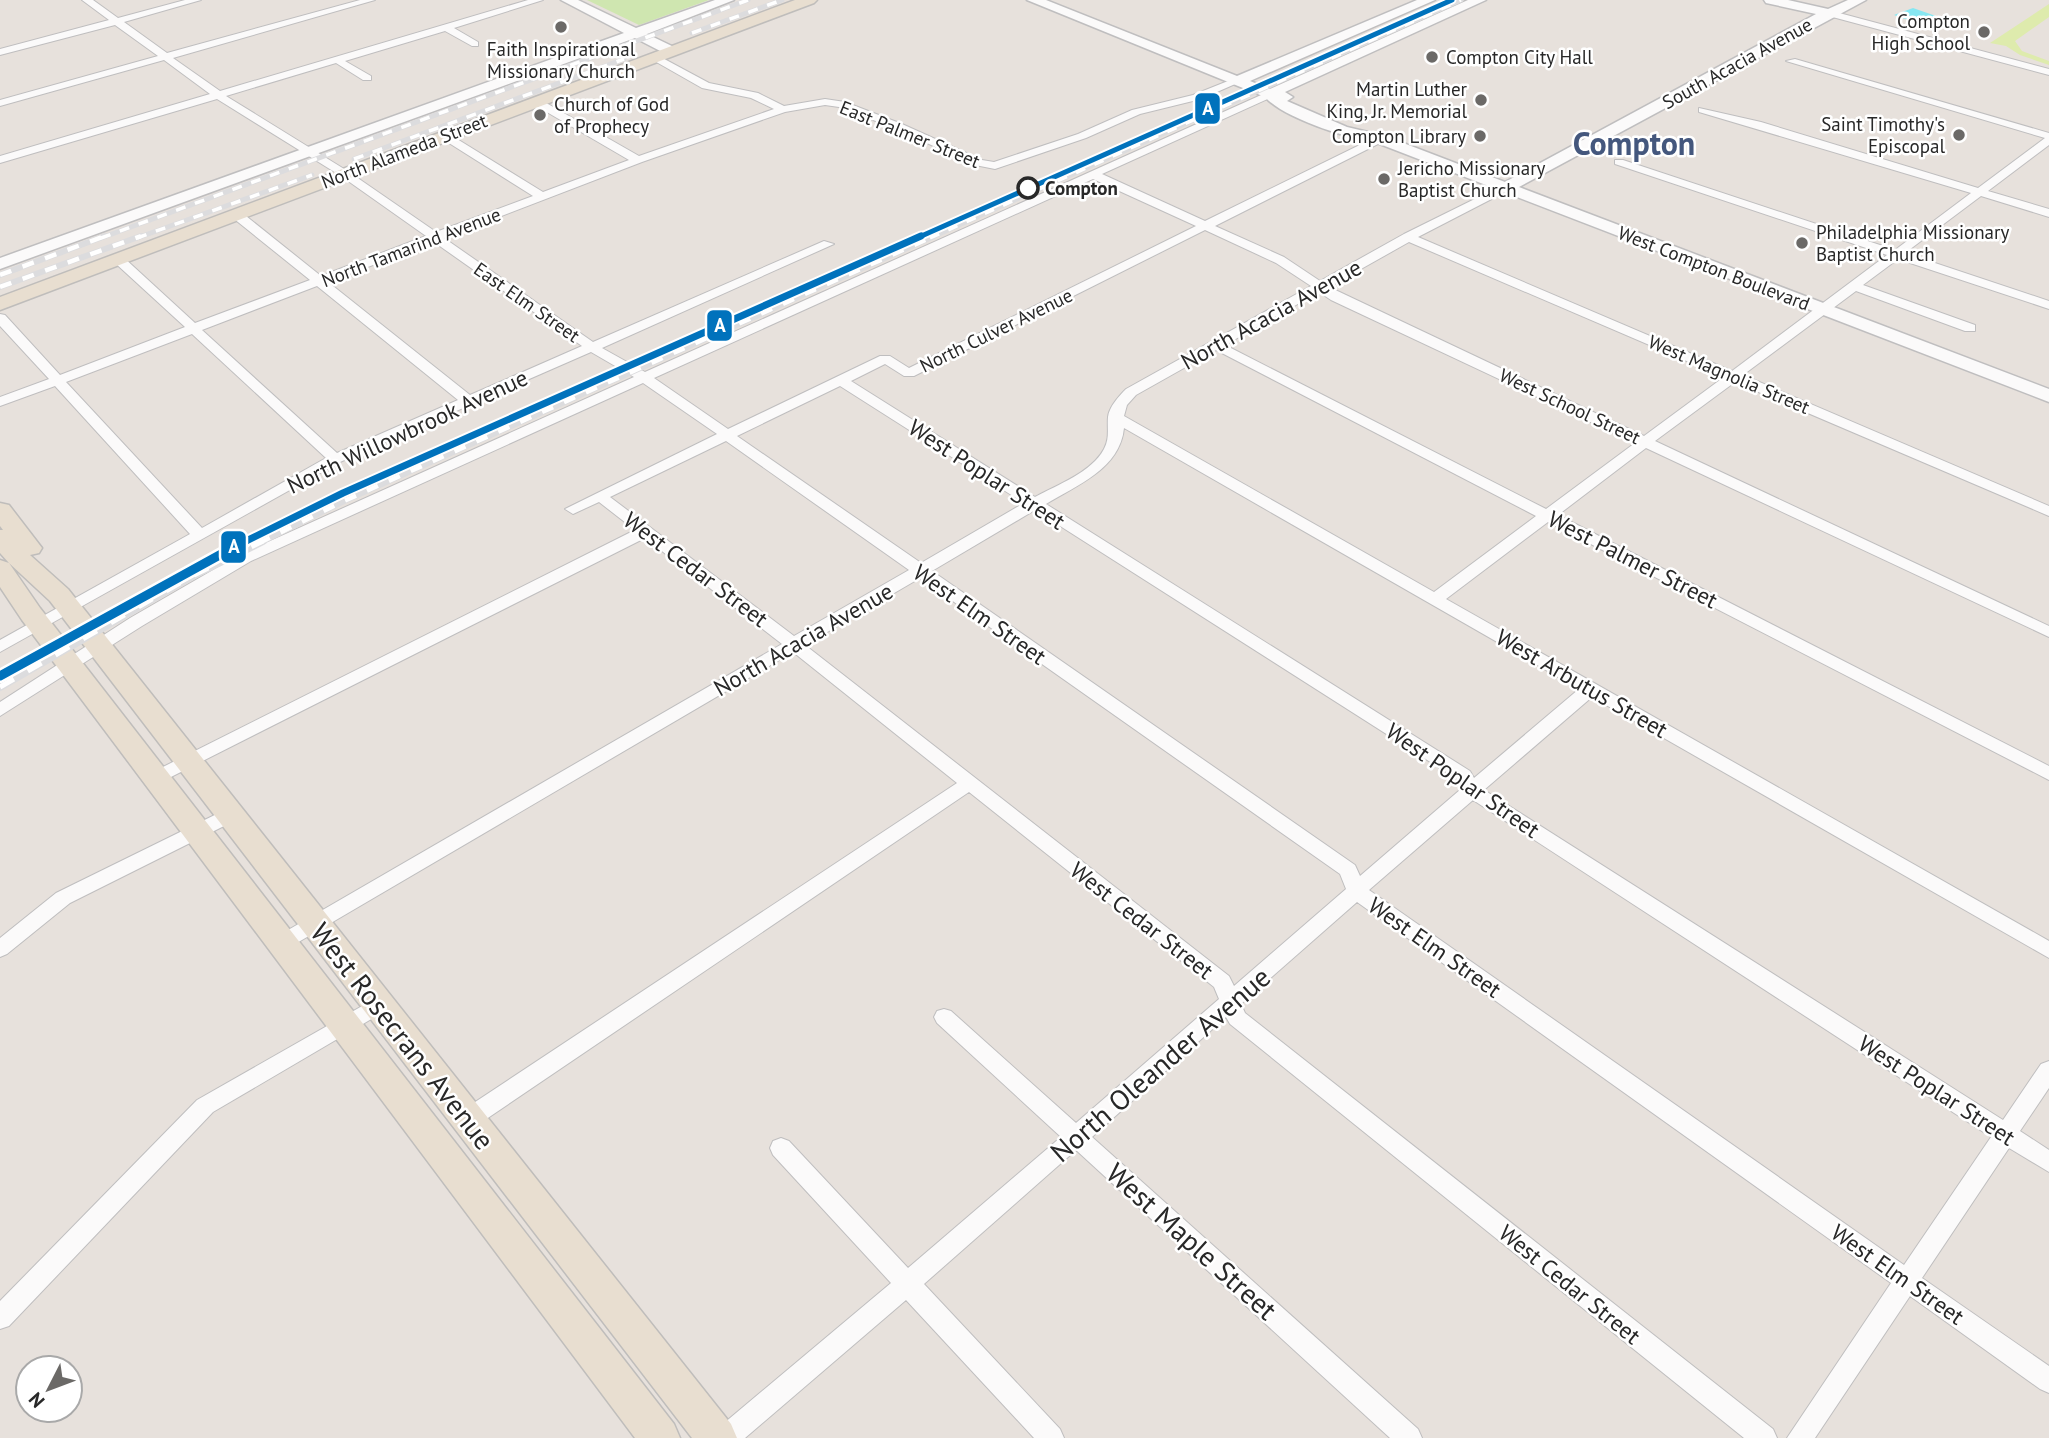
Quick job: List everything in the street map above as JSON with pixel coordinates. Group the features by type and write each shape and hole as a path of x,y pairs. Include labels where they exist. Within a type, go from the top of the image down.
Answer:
{"main road":[{"name":"North Alameda Street","path":"0,304 809,0"},
{"path":"0,510 34,552 64,602"},
{"path":"0,537 64,602"},
{"path":"0,568 36,619"},
{"path":"0,587 36,619"},
{"name":"West Rosecrans Avenue","path":"64,602 314,923 362,1015 660,1438"},
{"name":"West Rosecrans Avenue","path":"36,619 283,942 468,1119 717,1438"}],"street":[{"name":"East Elm Street","path":"87,0 218,95 345,174 593,348 643,377 727,434"},
{"path":"0,52 196,0"},
{"path":"0,103 370,0"},
{"path":"0,160 538,0"},
{"path":"568,0 671,51"},
{"name":"North Alameda Street","path":"0,264 727,0"},
{"name":"West Compton Boulevard","path":"1034,0 1270,94 1278,103 1368,138 1380,139 2049,396"},
{"path":"1237,81 1428,0"},
{"path":"1270,94 1479,0"},
{"path":"1771,0 2049,72"},
{"path":"1798,0 1828,13"},
{"name":"South Acacia Avenue","path":"1505,188 1609,135 1828,13 1859,0"},
{"path":"446,27 475,44"},
{"path":"654,57 706,86 754,94 783,109"},
{"path":"337,60 367,78"},
{"path":"1791,61 2049,138"},
{"name":"East Palmer Street","path":"825,102 859,109 979,163 995,166 1082,136 1136,112 1197,97 1237,81"},
{"name":"North Willowbrook Avenue","path":"0,710 66,657 245,558 1270,94"},
{"path":"537,102 638,160"},
{"name":"North Tamarind Avenue","path":"0,402 638,160 783,109 825,102"},
{"path":"1703,110 1758,124 2049,213"},
{"path":"445,136 543,197"},
{"path":"1434,600 1645,440 1824,310 2049,138"},
{"name":"North Culver Avenue","path":"573,509 885,359 909,373 1380,139"},
{"path":"1619,162 2049,305"},
{"name":"West School Street","path":"1094,175 1280,260 1320,288 2049,632"},
{"name":"North Acacia Avenue","path":"283,942 1098,465 1114,444 1115,417 1119,402 1131,392 1408,237 1505,188"},
{"path":"237,215 467,400"},
{"name":"West Magnolia Street","path":"1408,237 2049,511"},
{"name":"North Willowbrook Avenue","path":"0,647 36,619 64,602 200,535 335,459 828,243"},
{"path":"118,259 335,459"},
{"path":"1855,286 1970,328"},
{"path":"0,318 60,380 200,535"},
{"name":"West Palmer Street","path":"1216,345 2049,774"},
{"name":"West Poplar Street","path":"840,380 1464,775 1471,790 2049,1162"},
{"name":"West Arbutus Street","path":"1115,417 2049,950"},
{"name":"West Elm Street","path":"727,434 917,571 1348,870 1356,891 2049,1381"},
{"name":"West Cedar Street","path":"600,496 794,644 1222,982 1237,1018 1764,1438"},
{"path":"158,778 646,531"},
{"name":"North Oleander Avenue","path":"726,1438 909,1285 1471,790 1591,688"},
{"path":"468,1119 968,784"},
{"path":"0,949 63,898 229,815"},
{"path":"0,1318 205,1106 362,1015"},
{"name":"West Maple Street","path":"944,1017 1409,1438"},
{"path":"1800,1438 2049,1070"},
{"path":"781,1148 1051,1438"}],"green space":[{"path":"587,0 709,0 639,25"},
{"path":"2049,4 2049,17 2015,41 2022,51 2049,61 2049,65 2020,55 2006,46 1990,43"}],"water":[{"path":"1913,8 1953,22 1934,29 1894,15"}],"tram line":[{"path":"1390,24 1433,8"}],"railway":[{"path":"101,238 748,0"},
{"path":"692,33 782,0"},
{"path":"930,238 1461,0"},
{"path":"354,159 624,59"},
{"path":"137,238 312,175"},
{"path":"0,275 105,236"},
{"path":"0,287 141,236"},
{"path":"259,543 344,501 934,236"},
{"path":"0,687 192,576 263,541"}],"transit line":[{"name":"A","path":"0,676 225,551 343,493 1452,0"}],"place":[{"name":"Faith Inspirational Missionary Church","path":"561,27"},
{"name":"Compton High School","path":"1984,32"},
{"name":"Compton City Hall","path":"1432,57"},
{"name":"Martin Luther King, Jr. Memorial","path":"1481,100"},
{"name":"Church of God of Prophecy","path":"540,115"},
{"name":"Saint Timothy's Episcopal","path":"1959,135"},
{"name":"Compton Library","path":"1480,136"},
{"name":"Jericho Missionary Baptist Church","path":"1384,179"},
{"name":"Compton","path":"1028,188"},
{"name":"Philadelphia Missionary Baptist Church","path":"1802,243"}],"district":[{"name":"Compton","path":"1634,143"}]}
